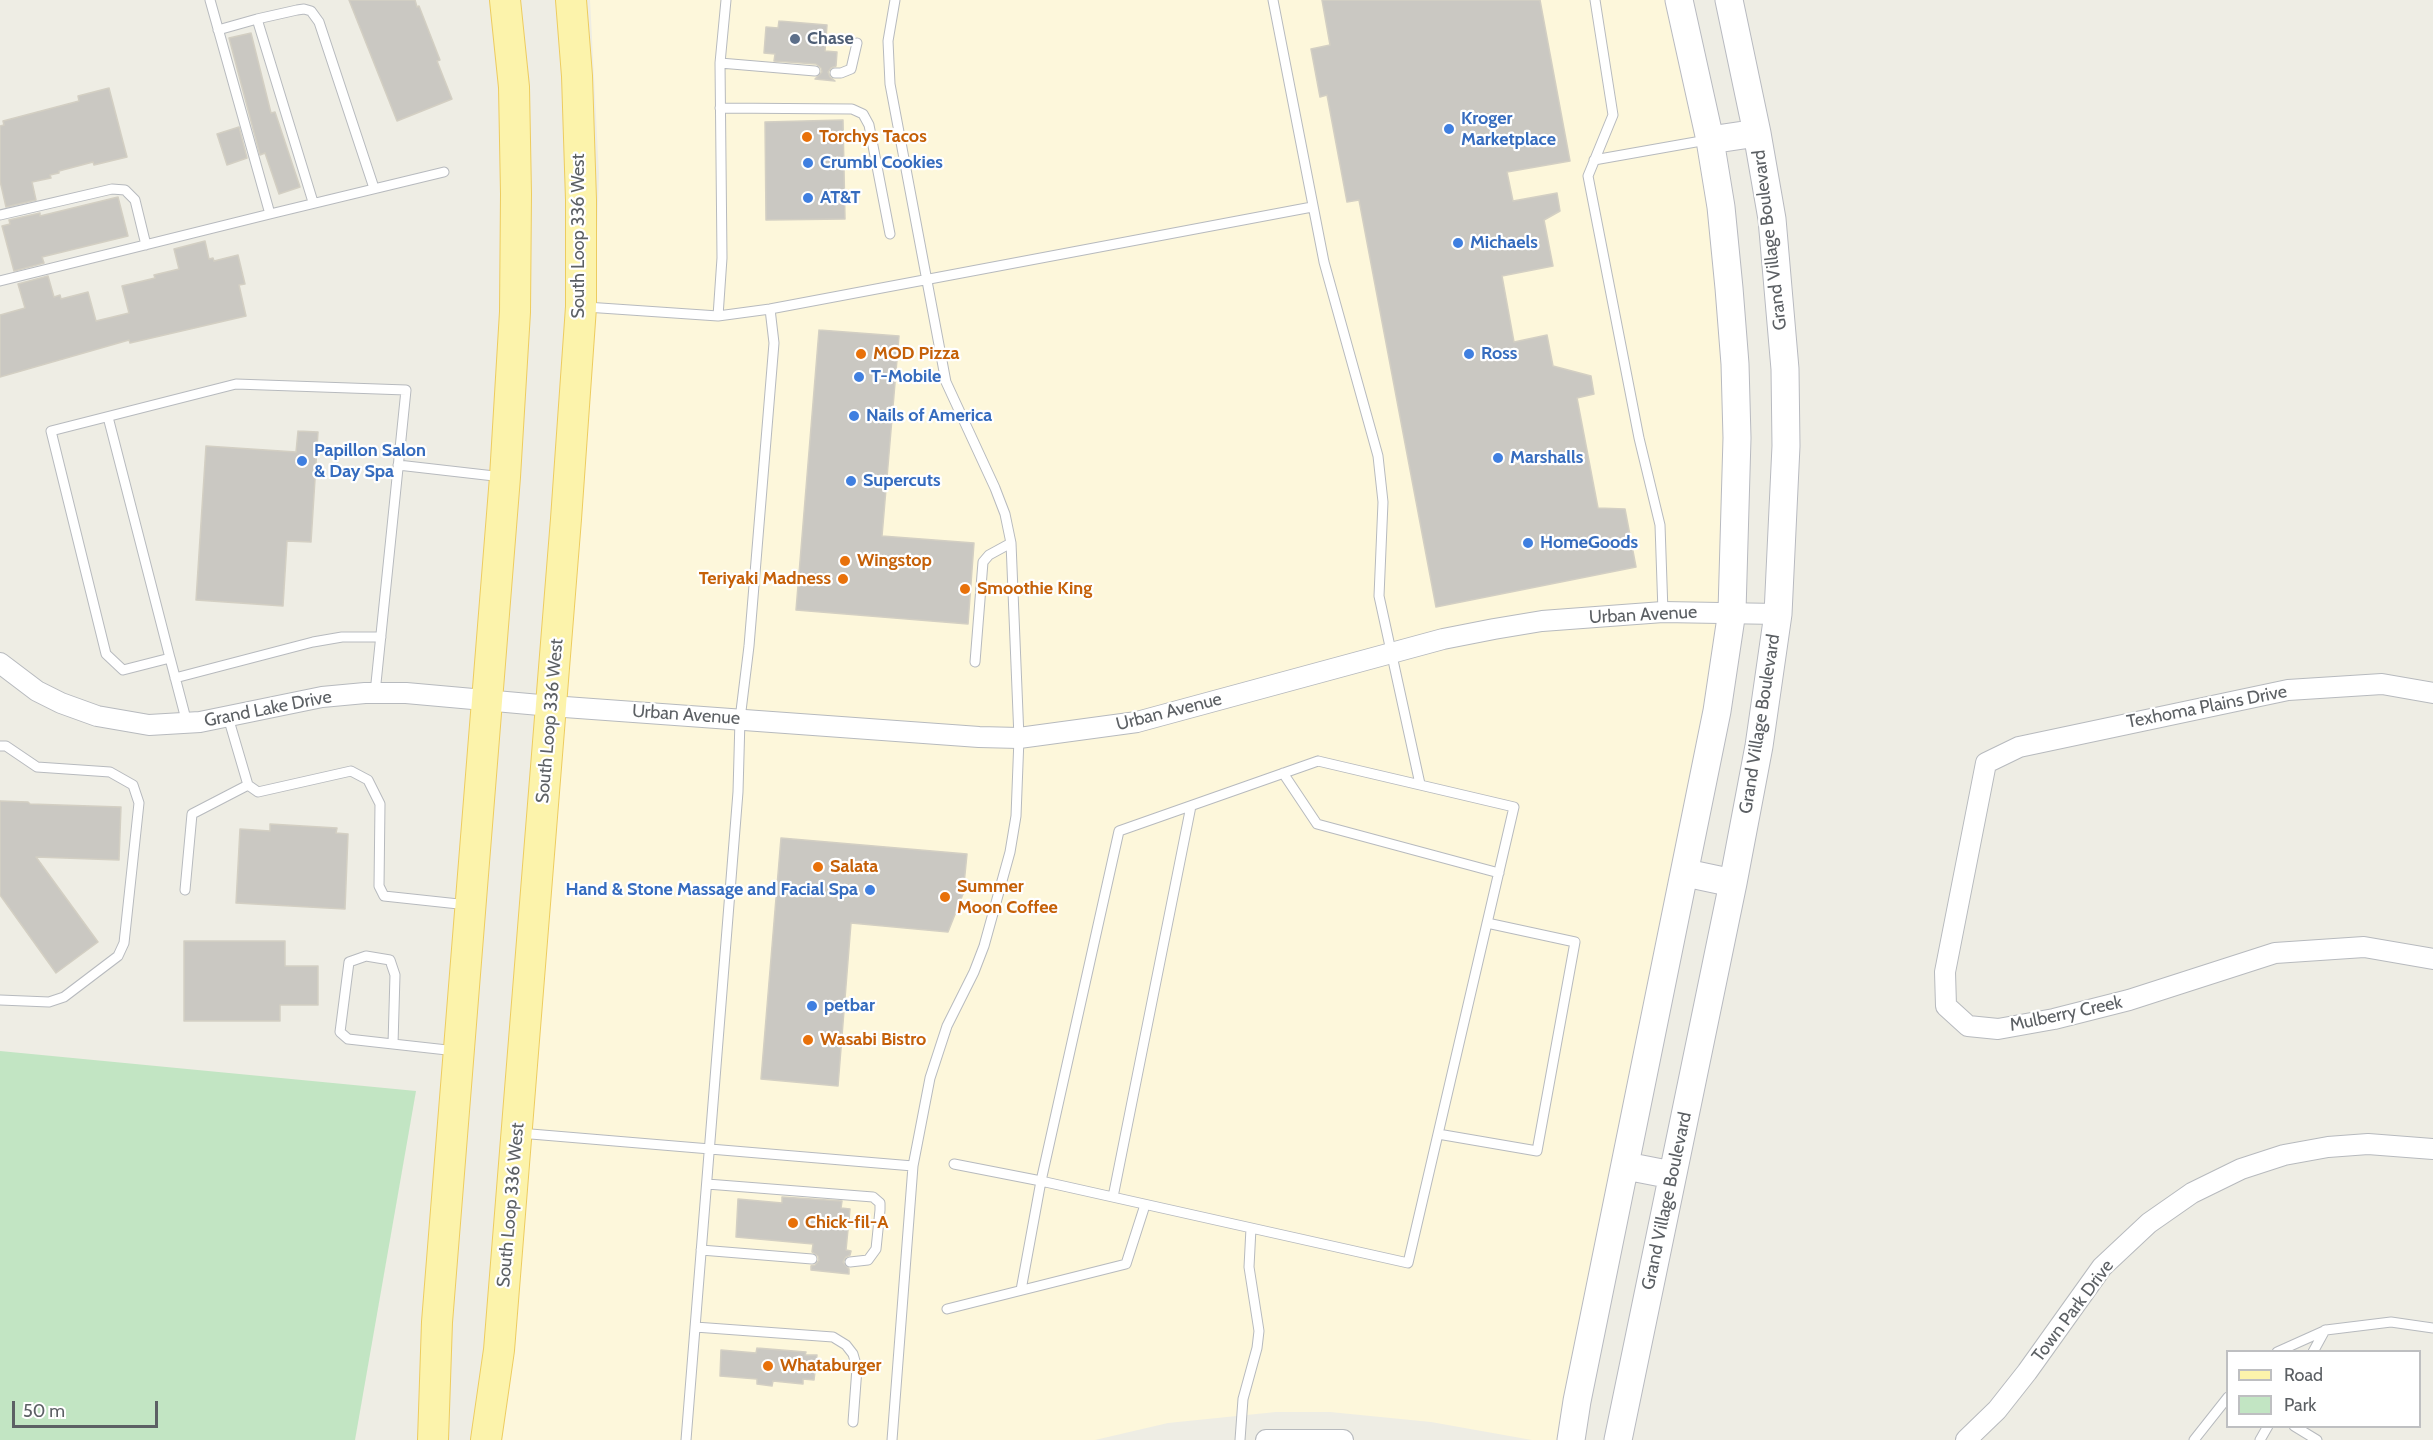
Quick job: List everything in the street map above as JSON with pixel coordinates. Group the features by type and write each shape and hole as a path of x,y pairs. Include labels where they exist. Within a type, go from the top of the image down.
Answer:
{"main road":[{"path":"433,1440 437,1322 505,477 515,312 514,87 505,0"},
{"name":"South Loop 336 West","path":"486,1440 499,1350 551,706 580,307 578,98 571,0"}],"street":[{"path":"1571,1440 1579,1389 1686,873 1717,711 1732,611 1737,471 1735,364 1721,207 1710,140 1679,0"},
{"name":"Grand Village Boulevard","path":"1618,1440 1733,883 1759,746 1778,614 1786,446 1785,369 1772,219 1729,0"},
{"path":"1710,140 1757,134"},
{"name":"Urban Avenue","path":"551,706 1019,738 1137,722 1443,639 1542,621 1663,612 1732,611 1778,614"},
{"name":"Grand Lake Drive","path":"0,663 37,691 61,703 97,716 149,725 187,723 228,717 322,697 375,693 406,693 551,706"},
{"name":"Texhoma Plains Drive","path":"1986,763 2019,747 2288,690 2382,684 2433,693"},
{"name":"Mulberry Creek","path":"1986,763 1945,972 1946,1005 1968,1026 1998,1029 2054,1019 2129,1000 2274,953 2364,947 2433,958"},
{"path":"1686,873 1733,883"},
{"name":"Town Park Drive","path":"1966,1440 1997,1410 2027,1372 2102,1267 2149,1223 2192,1192 2241,1169 2283,1155 2328,1147 2368,1144 2433,1149"},
{"path":"1626,1166 1672,1175"},
{"path":"1266,1440 1343,1440"}],"lane":[{"path":"210,0 270,214"},
{"path":"718,316 722,258 720,63 726,0"},
{"path":"892,1440 913,1166 930,1078 947,1026 984,945 1010,852 1016,816 1019,738 1011,543 1005,514 995,488 946,382 890,84 888,41 895,0"},
{"path":"1273,0 1312,207 1336,309 1378,456 1383,502 1379,596 1420,784"},
{"path":"1595,0 1613,115 1588,176 1639,438 1660,525 1663,612"},
{"path":"218,30 304,9 311,11 319,22 374,188"},
{"path":"257,19 313,202"},
{"path":"835,73 851,69 857,43"},
{"path":"720,63 815,71"},
{"path":"720,108 852,108 862,114 870,125 890,234"},
{"path":"1594,160 1710,140"},
{"path":"0,281 313,202 444,172"},
{"path":"0,215 112,189 125,190 135,200 146,245"},
{"path":"580,307 718,316 770,309 1312,207"},
{"path":"686,1440 738,792 740,719 750,635 774,343 770,309"},
{"path":"170,658 123,670 106,654 51,431 236,384 406,390 375,693"},
{"path":"108,417 187,723"},
{"path":"398,465 505,477"},
{"path":"975,662 983,562 989,555 1011,543"},
{"path":"175,678 313,642 342,637 381,637"},
{"path":"228,717 248,785 258,792 351,771 369,780 380,804 379,886 384,896 470,905"},
{"path":"0,746 6,746 37,767 110,772 132,785 139,803 124,943 118,956 64,997 49,1002 0,1000"},
{"path":"954,1164 1041,1181 1408,1263 1514,807 1318,761 1119,831 1041,1181 1021,1290"},
{"path":"1283,773 1317,824 1498,873"},
{"path":"185,890 192,814 248,785"},
{"path":"1113,1197 1191,806"},
{"path":"1438,1134 1537,1151 1575,942 1487,923"},
{"path":"393,1044 395,975 390,960 366,956 349,962 340,1032 348,1039 393,1044 458,1051"},
{"path":"517,1133 913,1166"},
{"path":"707,1184 873,1197 880,1203 876,1249 868,1260 850,1262"},
{"path":"946,1309 1126,1264 1145,1205"},
{"path":"1240,1440 1243,1399 1257,1348 1259,1331 1249,1267 1251,1228"},
{"path":"701,1250 812,1259"},
{"path":"2281,1350 2325,1330 2391,1322 2433,1328"},
{"path":"695,1327 816,1335 833,1337 840,1341 853,1354 857,1368 853,1422"},
{"path":"2314,1350 2325,1330"},
{"path":"2194,1440 2226,1400"},
{"path":"2297,1428 2318,1440"}],"shaded area":[{"path":"590,0 1669,0 1709,183 1729,420 1720,653 1559,1440 1532,1440 1431,1422 1330,1412 1276,1412 1168,1423 1095,1440 502,1440 593,352 599,174"}],"green space":[{"path":"0,1051 416,1091 355,1440 0,1440"}],"building":[{"path":"349,0 415,0 440,60 437,61 452,99 397,121"},
{"path":"1322,0 1540,0 1570,161 1507,172 1513,201 1557,193 1560,211 1544,220 1553,266 1502,276 1514,342 1547,335 1553,366 1591,376 1594,394 1577,398 1598,508 1625,509 1636,567 1436,607 1359,200 1347,202 1327,95 1320,97 1311,49 1330,45"},
{"name":"Chase","path":"779,21 827,25 825,51 837,52 836,66 828,72 835,81 815,79 822,72 816,64 774,61 775,54 764,53 766,27 778,28"},
{"path":"251,33 271,113 275,112 300,187 279,194 265,153 260,155 229,38"},
{"path":"109,88 127,157 94,165 93,162 59,171 59,173 50,175 51,178 32,182 36,200 6,207 0,181 0,126 4,125 3,121 79,101 78,96"},
{"path":"843,120 845,219 766,220 765,122"},
{"path":"239,127 247,158 227,165 217,134"},
{"path":"118,197 128,236 42,257 44,263 14,271 2,226 10,224 9,220 40,213 40,216"},
{"path":"205,241 209,259 213,258 214,261 238,255 245,284 239,285 246,316 130,343 129,340 0,377 0,315 25,308 18,284 48,276 54,297 60,295 61,299 88,292 96,321 129,313 122,286 179,269 174,249"},
{"path":"819,330 899,336 882,536 974,543 968,624 796,610"},
{"path":"298,431 318,432 311,542 287,541 283,606 196,600 206,446 296,452"},
{"path":"0,801 121,807 119,860 36,857 98,942 56,973 0,895"},
{"path":"270,824 337,828 336,833 348,834 345,909 236,903 240,829 270,831"},
{"path":"781,838 967,854 963,894 948,932 851,923 838,1086 761,1079"},
{"path":"184,941 285,941 285,966 318,966 318,1005 280,1005 280,1021 184,1021"},
{"name":"Chick-fil-A","path":"782,1197 842,1201 841,1208 850,1209 846,1250 851,1251 843,1262 849,1269 849,1274 811,1270 811,1266 819,1260 818,1256 812,1252 813,1244 736,1237 738,1199 782,1203"},
{"name":"Whataburger","path":"757,1348 817,1355 814,1380 803,1379 803,1384 773,1381 772,1386 757,1384 757,1379 720,1376 721,1350 756,1353"}],"place":[{"name":"Chase","path":"795,39"},
{"name":"Kroger Marketplace","path":"1449,129"},
{"name":"Torchys Tacos","path":"807,137"},
{"name":"Crumbl Cookies","path":"808,163"},
{"name":"AT&T","path":"808,198"},
{"name":"Michaels","path":"1458,243"},
{"name":"MOD Pizza","path":"861,354"},
{"name":"Ross","path":"1469,354"},
{"name":"T-Mobile","path":"859,377"},
{"name":"Nails of America","path":"854,416"},
{"name":"Marshalls","path":"1498,458"},
{"name":"Papillon Salon & Day Spa","path":"302,461"},
{"name":"Supercuts","path":"851,481"},
{"name":"HomeGoods","path":"1528,543"},
{"name":"Wingstop","path":"845,561"},
{"name":"Teriyaki Madness","path":"843,579"},
{"name":"Smoothie King","path":"965,589"},
{"name":"Salata","path":"818,867"},
{"name":"Hand & Stone Massage and Facial Spa","path":"870,890"},
{"name":"Summer Moon Coffee","path":"945,897"},
{"name":"petbar","path":"812,1006"},
{"name":"Wasabi Bistro","path":"808,1040"},
{"name":"Chick-fil-A","path":"793,1223"},
{"name":"Whataburger","path":"768,1366"}]}
